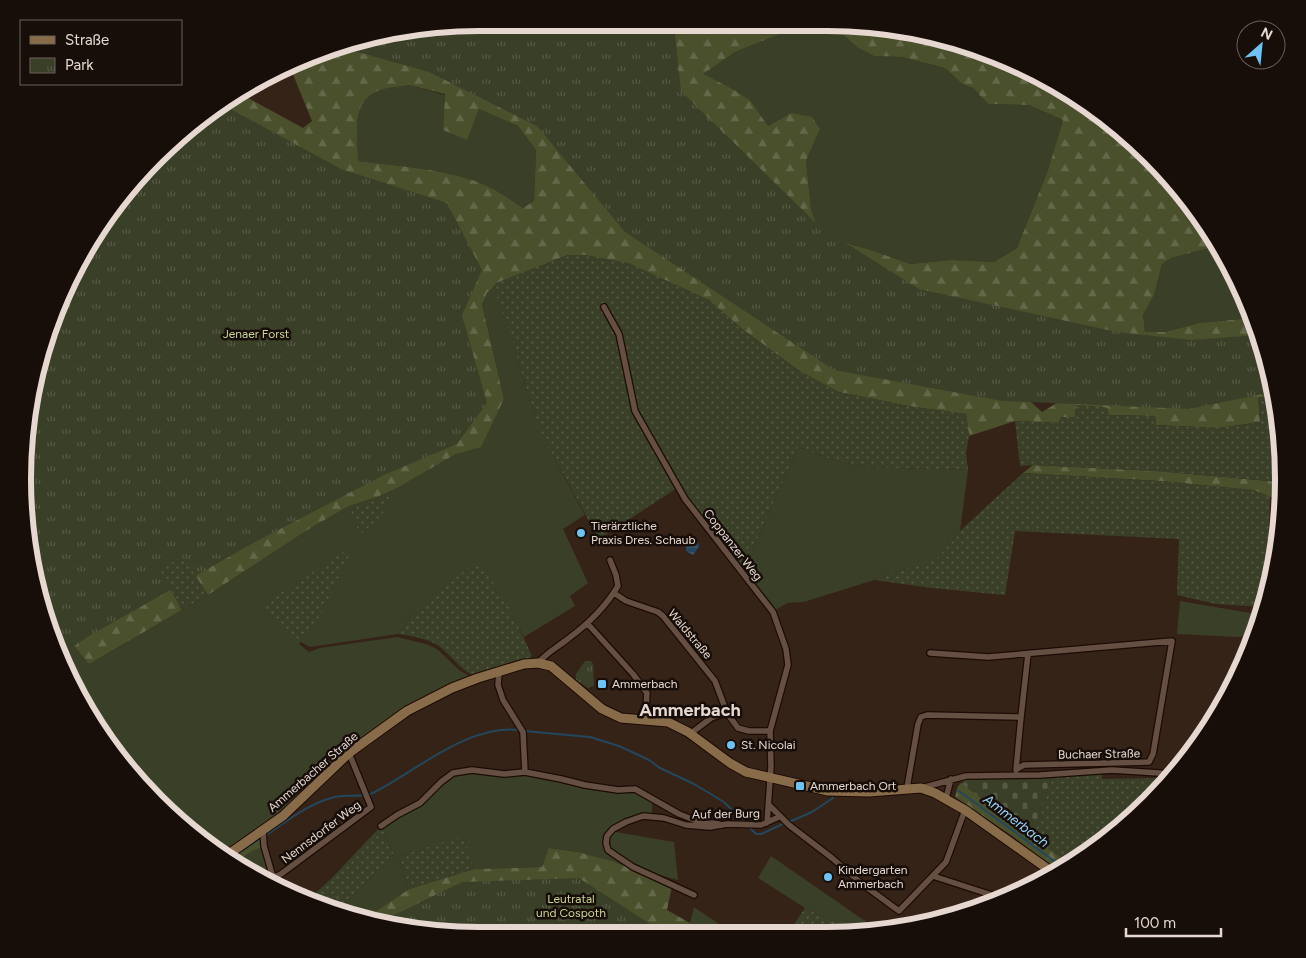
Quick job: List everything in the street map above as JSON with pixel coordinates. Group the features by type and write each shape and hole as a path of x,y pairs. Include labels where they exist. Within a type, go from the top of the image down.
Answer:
{"main road":[{"name":"Ammerbacher Straße","path":"232,852 282,816 349,753 407,711 452,688 478,678 524,664 538,663"},
{"path":"538,663 551,666 602,709 621,718 668,722 690,734 740,769 761,777 770,777 835,791 869,792 907,788 927,789 965,810 1048,869"}],"street":[{"name":"Coppanzer Weg","path":"604,307 619,334 635,411 685,499 776,618 786,649 788,664 770,731 769,805"},
{"path":"538,663 545,654 588,623 614,593 618,586 610,560"},
{"name":"Waldstraße","path":"614,593 663,616 715,681 727,713 738,728 749,731 770,731"},
{"path":"588,623 648,693 645,720"},
{"name":"Buchaer Straße","path":"1016,772 1024,765 1150,762 1154,754 1172,641 1028,654"},
{"path":"930,653 988,657 1028,654 1020,717 1016,772"},
{"path":"499,672 498,685 503,700 523,732 524,772"},
{"path":"690,734 711,718 727,713"},
{"path":"907,788 918,724 921,717 927,715 1020,717"},
{"name":"Nennsdorfer Weg","path":"263,830 264,846 272,874 276,877 371,807 349,753"},
{"path":"381,826 420,803 440,782 453,773 472,770 504,774 524,772 584,785 618,790 635,789 679,814 697,821 719,824"},
{"name":"Buchaer Straße","path":"920,788 966,776 1016,772 1112,770 1165,773"},
{"path":"946,798 951,779"},
{"path":"769,805 781,819 832,858 861,884 899,911 946,862 965,810"},
{"name":"Auf der Burg","path":"694,895 633,867 615,855 608,850 607,836 626,822 644,816 664,818 698,827 710,827 719,824 761,825 767,823 769,805"},
{"path":"767,823 781,819"},
{"path":"933,876 992,895"}],"green space":[{"path":"479,31 787,31 735,52 703,74 750,100 768,126 791,113 812,117 820,129 806,161 811,209 815,222 831,239 871,250 910,264 951,260 994,262 1017,248 1048,170 1063,120 1029,105 988,104 973,88 962,84 945,68 902,57 874,56 858,48 840,31 885,35 914,40 971,55 1025,77 1051,91 1100,124 1144,162 1182,206 1210,248 1171,258 1162,264 1154,295 1143,315 1145,332 1165,332 1199,323 1245,319 1259,363 1267,397 1258,397 1260,422 1219,428 1156,425 1155,416 1108,415 1108,408 1076,405 1075,417 1059,423 1015,421 969,436 966,414 908,406 839,392 801,372 742,329 709,300 568,255 497,283 487,293 482,304 504,399 481,447 456,454 397,488 349,506 309,529 208,595 182,556 160,570 182,610 89,664 75,647 64,647 57,627 40,566 32,508 32,450 35,421 47,363 65,308 91,255 124,206 162,162 206,124 246,97 303,128 312,121 292,72 335,55 392,40 450,32","holes":["409,85 445,94 443,130 467,140 479,109 518,126 536,150 534,201 523,208 479,182 458,176 416,168 358,161 357,131 359,112 369,96 378,91","1021,393 1060,401 1042,412"]},
{"path":"675,31 681,91 819,226 919,289 1117,332 1191,340 1251,336 1266,393 1189,409 1002,401 834,370 625,232 537,126 429,72 351,50 392,40 450,32"},
{"path":"787,31 840,31 858,48 874,56 902,57 945,68 962,84 973,88 988,104 1029,105 1063,120 1048,170 1017,248 994,262 951,260 910,264 871,250 831,239 815,222 811,209 806,161 820,129 791,113 768,126 750,100 731,88 702,74 735,52"},
{"path":"409,85 445,95 443,130 467,139 479,109 518,126 536,150 534,201 523,208 479,182 458,176 416,168 358,161 357,131 359,112 363,103 369,96 378,91"},
{"name":"Jenaer Forst","path":"229,108 341,169 447,203 482,270 462,315 487,403 457,444 386,474 257,541 89,636 66,652 47,595 35,537 32,508 32,450 35,421 40,392 55,335 77,281 107,230 142,184 184,142"},
{"path":"1210,248 1229,281 1245,319 1199,323 1165,332 1145,332 1143,315 1154,295 1162,264 1171,258"},
{"path":"568,255 586,255 629,263 709,300 742,329 801,372 839,392 908,406 966,414 969,436 966,453 968,470 864,467 830,459 798,447 743,572 693,508 680,486 599,539 542,436 510,332 493,286 513,276"},
{"path":"493,286 509,326 528,395 539,426 585,515 563,529 588,583 570,596 575,606 524,637 508,606 416,610 398,634 310,647 301,642 299,644 309,652 320,648 397,637 426,644 437,649 459,670 471,677 406,709 282,814 229,851 184,816 162,796 137,768 139,765 120,747 91,703 64,647 75,647 89,664 208,595 309,529 349,506 397,488 456,454 481,446 504,399 482,303"},
{"path":"1258,397 1267,397 1274,450 1275,481 1156,471 1020,466 1015,421 1058,423 1061,417 1075,417 1076,405 1108,408 1109,415 1155,416 1156,425 1219,428 1260,422"},
{"path":"798,447 830,459 864,467 968,470 960,531 936,561 903,569 804,602 787,603 774,611 743,572"},
{"path":"1033,465 1156,471 1275,481 1274,497 1270,497 1253,490 1159,481 1023,473"},
{"path":"1023,473 1159,481 1253,490 1270,497 1268,556 1256,606 1216,604 1177,595 1179,539 1015,531 1005,595 874,580 903,569 936,560 960,531"},
{"path":"389,496 387,507 360,535 350,509"},
{"path":"347,550 349,556 318,621 301,642 262,605"},
{"path":"182,556 208,595 182,610 160,570"},
{"path":"474,563 501,593 515,618 532,656 475,676 465,670 434,643 398,634 416,610"},
{"path":"1180,601 1254,614 1246,636 1177,634"},
{"path":"585,661 591,661 593,664 594,686 588,688 576,680 576,674"},
{"path":"122,749 139,766 137,768"},
{"path":"525,772 635,790 652,803 652,815 610,831 674,842 678,880 578,852 550,848 542,867 474,869 464,837 399,856 409,889 373,913 343,905 394,854 381,826 420,803 456,773"},
{"path":"1102,774 1102,779 1160,778 1122,816 1100,834 1063,860 1033,837 1052,776"},
{"path":"1052,776 1033,837 961,783 966,779"},
{"path":"961,783 1063,859 1051,867 1015,838 955,797 958,786"},
{"path":"381,826 394,854 343,905 313,895"},
{"path":"260,836 263,847 252,851 242,858 234,853"},
{"path":"464,836 474,869 409,889 399,856"},
{"path":"263,847 271,875 242,858 252,851"},
{"path":"549,848 578,852 615,862 672,886 667,910 695,927 450,926 421,923 373,913 409,889 474,869 542,867"},
{"path":"771,856 870,925 845,926 805,908 758,878"},
{"name":"Leutratal und Cospoth","path":"579,878 655,927 450,926 389,917 462,882"},
{"path":"694,907 723,927 695,927 690,923"},
{"path":"805,908 845,926 827,927 792,927"}],"water":[{"path":"688,536 692,537 699,544 693,555 686,551 686,546 683,542"}],"waterway":[{"name":"Ammerbach","path":"265,836 298,813 325,800 340,796 373,793 462,741 500,730 519,730"},
{"name":"Ammerbach","path":"524,731 590,737 619,746 649,760 660,768 694,784 724,802 756,834 761,834 785,823"},
{"name":"Ammerbach","path":"959,791 1057,863"},
{"name":"Ammerbach","path":"789,822 812,812 833,798"},
{"name":"Ammerbach","path":"236,855 261,838"}],"place":[{"name":"Tierärztliche Praxis Dres. Schaub","path":"581,533"},
{"name":"Ammerbach","path":"602,684"},
{"name":"St. Nicolai","path":"731,745"},
{"name":"Ammerbach Ort","path":"800,786"},
{"name":"Kindergarten Ammerbach","path":"828,877"}],"district":[{"name":"Ammerbach","path":"690,710"}]}
